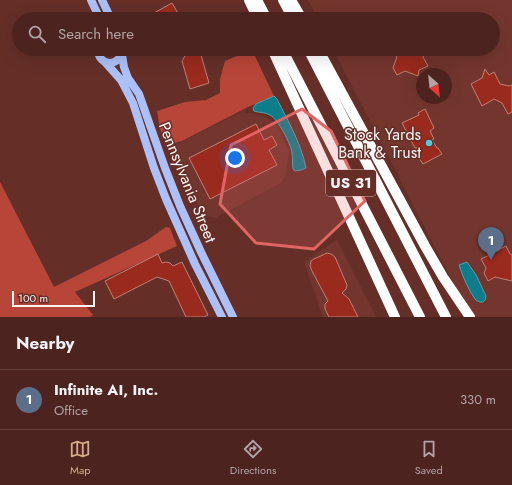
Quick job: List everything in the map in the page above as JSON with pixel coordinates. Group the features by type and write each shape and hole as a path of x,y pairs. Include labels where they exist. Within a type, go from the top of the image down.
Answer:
{"highway":[{"path":"249,0 255,12"},
{"path":"257,0 263,12"},
{"path":"283,0 289,12"},
{"path":"291,0 298,12"},
{"path":"275,56 395,317"},
{"name":"US 31","path":"286,56 420,317"},
{"name":"US 31","path":"312,56 446,317"},
{"path":"322,56 425,246 443,277 470,317"}],"main road":[{"path":"91,0 97,12"},
{"path":"102,0 108,12"},
{"name":"Pennsylvania Street","path":"99,56 121,80 132,103 154,168 169,206 195,264 222,317"},
{"path":"105,62 115,62 120,56"},
{"name":"Pennsylvania Street","path":"123,56 124,67 128,78 139,94 164,168 182,212 233,317"}],"highlighted area":[{"path":"302,109 331,131 365,201 314,249 256,243 220,204 231,145"}],"shaded area":[{"path":"308,0 512,0 512,317 471,317 337,56 500,56 500,12 314,12"},
{"path":"237,56 255,56 274,96 248,107 182,141 167,145 160,129 157,111 185,102 206,100 220,93 220,79 225,61"},
{"path":"243,111 268,118 278,126 289,151 286,174 281,183 215,218 204,215 168,149"},
{"path":"0,182 54,287 146,241 166,227 170,228 177,246 75,292 93,315 90,317 0,317"},
{"path":"337,240 376,317 323,317 304,262"}],"water":[{"path":"274,96 294,132 306,168 295,171 293,169 291,149 287,138 277,121 266,113 254,111 253,108 256,104"},
{"path":"467,262 476,275 486,296 485,300 482,302 475,299 462,274 459,265"}],"building":[{"path":"172,3 177,12 156,12"},
{"path":"185,56 201,56 209,83 190,89 182,61"},
{"path":"396,56 423,56 428,66 424,68 416,68 416,75 405,71 397,75 393,68"},
{"path":"485,69 489,75 494,72 500,84 509,86 512,85 512,112 508,114 502,103 494,99 482,106 471,84 482,78"},
{"path":"425,109 434,128 430,131 434,139 432,140 442,154 423,164 419,158 421,157 417,148 415,148 402,123 419,115 418,113"},
{"path":"256,124 264,140 272,136 277,145 269,150 277,165 210,199 189,158"},
{"path":"506,246 512,255 512,281 495,277 488,281 484,273 486,268 481,259 490,255 492,248 498,250"},
{"path":"327,253 335,257 347,285 346,289 342,293 349,299 358,317 329,317 325,309 325,304 328,301 310,266 311,261"},
{"path":"158,254 162,263 170,263 173,266 182,262 208,315 204,317 186,317 169,281 157,277 114,299 105,281"}],"place":[{"name":"Stock Yards Bank & Trust","path":"429,143"},
{"name":"Infinite AI, Inc.","path":"491,260"}]}
